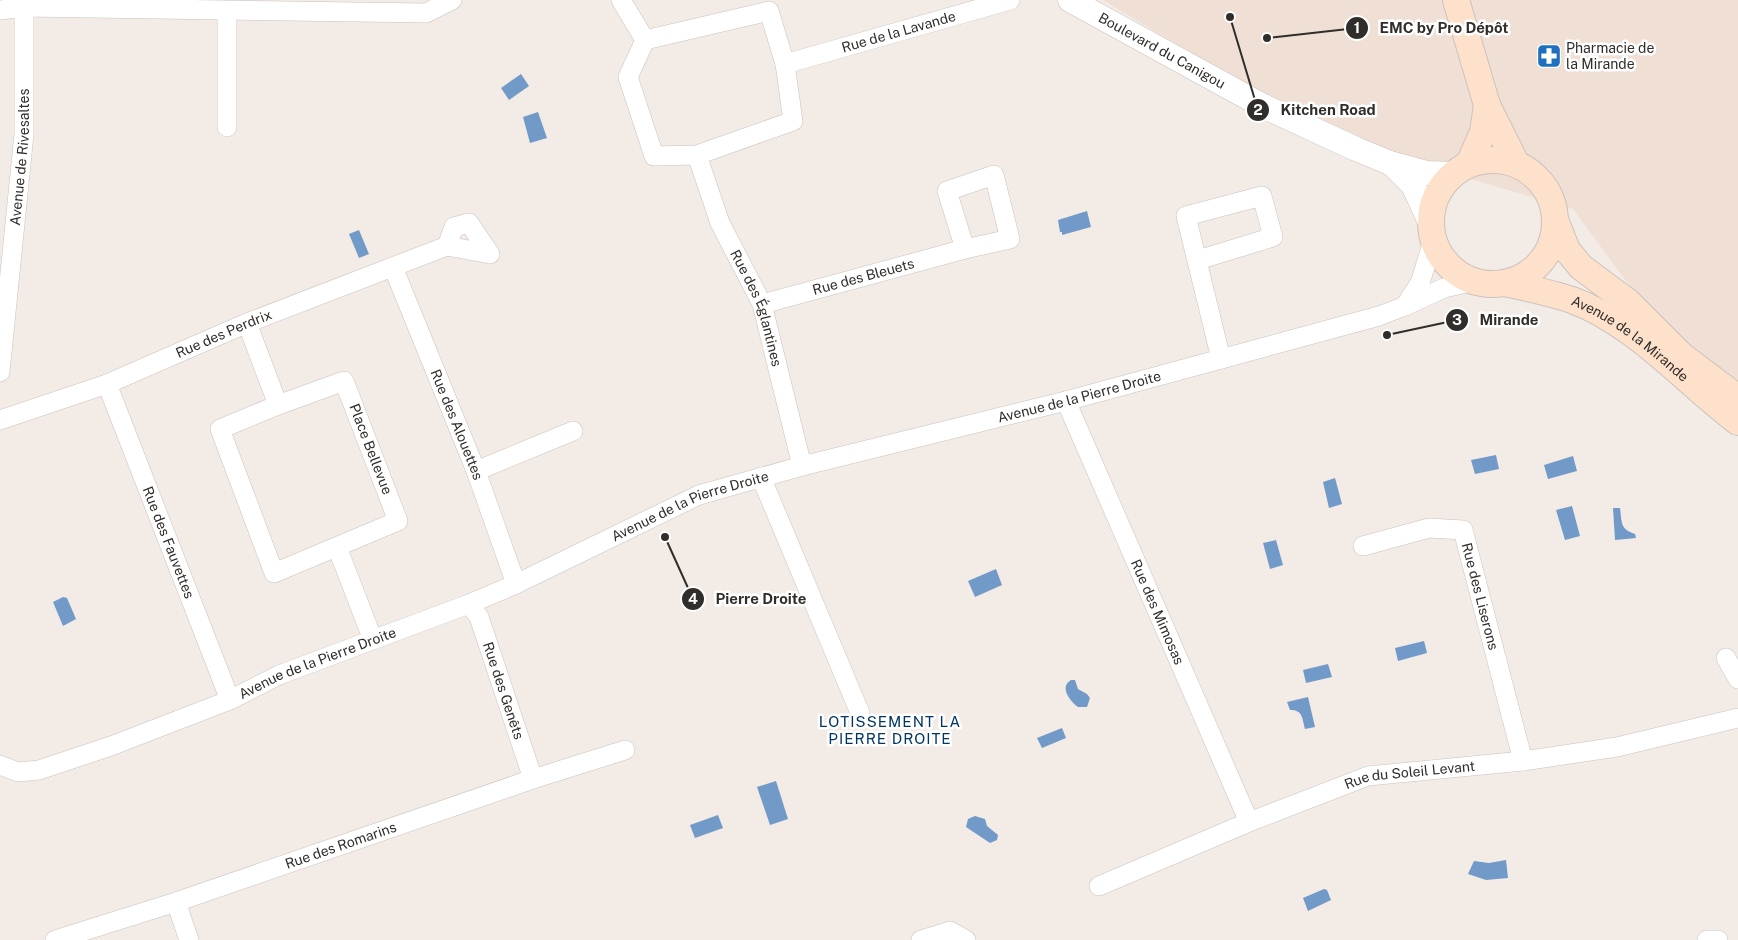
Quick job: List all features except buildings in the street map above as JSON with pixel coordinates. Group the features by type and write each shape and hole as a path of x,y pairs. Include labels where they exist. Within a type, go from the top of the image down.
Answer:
{"main road":[{"path":"1462,4 1487,105 1516,163"},
{"path":"1461,169 1484,160 1501,160 1516,163 1535,175 1544,185 1551,197 1556,222 1552,243 1542,262 1525,276 1505,283 1490,284 1475,281 1457,272 1443,259 1432,232 1433,204 1441,187 1461,169 1483,132 1487,105"},
{"name":"Avenue de la Mirande","path":"1556,222 1567,250 1582,267 1628,302 1682,356 1738,398"},
{"name":"Avenue de la Mirande","path":"1505,283 1572,300 1613,321 1660,356 1712,402 1738,422"}],"street":[{"path":"0,10 24,4 227,11 288,5 426,12 452,0"},
{"path":"621,0 645,40"},
{"name":"Rue de la Lavande","path":"785,64 1010,0"},
{"name":"Boulevard du Canigou","path":"1070,0 1263,106 1390,163 1428,173 1461,169"},
{"name":"Avenue de Rivesaltes","path":"0,372 24,134 24,4"},
{"path":"227,11 227,127"},
{"path":"769,12 785,64 794,121 697,155 654,156 628,77 645,40 769,12"},
{"name":"Rue des Églantines","path":"697,155 720,223 762,304 802,466"},
{"name":"Boulevard du Canigou","path":"1390,163 1413,185 1432,232"},
{"path":"1198,260 1273,237 1262,196 1186,216 1221,359"},
{"path":"1405,306 1420,283 1432,232"},
{"name":"Rue des Perdrix","path":"0,420 107,384 247,323 447,246"},
{"name":"Rue des Bleuets","path":"762,304 965,249"},
{"name":"Rue des Alouettes","path":"393,267 476,471 516,584"},
{"name":"Avenue de la Pierre Droite","path":"0,765 18,772 39,770 111,746 230,700 279,675 469,604 516,584 698,495 802,466 1066,401 1379,316 1444,288 1475,281"},
{"path":"247,323 278,404"},
{"name":"Place Bellevue","path":"344,381 398,521 337,546 274,573 220,429 278,404 344,381"},
{"name":"Rue des Fauvettes","path":"107,384 230,700"},
{"name":"Rue des Mimosas","path":"1066,401 1249,822"},
{"path":"476,471 573,431"},
{"path":"762,477 860,714"},
{"name":"Rue des Liserons","path":"1364,546 1429,528 1463,530 1523,760"},
{"path":"337,546 373,640"},
{"name":"Rue des Genêts","path":"469,604 479,617 533,779"},
{"path":"1726,658 1738,679"},
{"name":"Rue du Soleil Levant","path":"1098,886 1249,822 1368,776 1523,760 1617,747 1738,718"},
{"name":"Rue des Romarins","path":"55,940 176,902 533,779 625,750"},
{"path":"176,902 189,940"},
{"path":"921,940 950,931 966,940"},
{"path":"1707,940 1718,940"}],"shaded area":[{"path":"1103,0 1738,0 1738,380 1699,357 1647,305 1626,281 1573,209 1410,161 1238,81"}],"water":[{"path":"521,74 529,86 509,100 501,88"},
{"path":"538,112 547,138 530,143 523,117"},
{"path":"1087,211 1091,227 1062,235 1058,220"},
{"path":"359,230 369,254 359,258 349,234"},
{"path":"1496,455 1499,469 1475,474 1471,460"},
{"path":"1573,456 1577,471 1548,479 1544,465"},
{"path":"1335,478 1342,504 1329,508 1323,482"},
{"path":"1572,506 1580,536 1565,540 1556,510"},
{"path":"1613,508 1620,508 1624,528 1635,534 1636,538 1615,540"},
{"path":"1276,540 1283,565 1270,569 1263,543"},
{"path":"996,569 1002,585 975,597 968,581"},
{"path":"63,597 67,598 76,619 63,626 53,602"},
{"path":"1424,641 1427,653 1398,661 1395,648"},
{"path":"1328,664 1332,677 1306,683 1303,670"},
{"path":"1071,680 1075,680 1078,689 1090,698 1087,707 1078,707 1069,698 1066,686"},
{"path":"1308,697 1315,727 1305,729 1300,713 1290,710 1287,702"},
{"path":"1062,728 1066,738 1042,748 1037,738"},
{"path":"776,781 788,819 770,825 757,787"},
{"path":"718,815 723,828 695,838 690,825"},
{"path":"975,816 985,819 987,826 998,835 997,840 990,843 966,827 968,819"},
{"path":"1506,860 1508,878 1486,880 1468,874 1474,861 1489,863"},
{"path":"1324,889 1327,890 1331,900 1308,911 1303,898"}],"place":[{"name":"Kitchen Road","path":"1230,17"},
{"name":"EMC by Pro Dépôt","path":"1267,38"},
{"name":"Pharmacie de la Mirande","path":"1549,56"},
{"name":"Mirande","path":"1387,335"},
{"name":"Pierre Droite","path":"665,537"}],"district":[{"name":"LOTISSEMENT LA PIERRE DROITE","path":"890,730"}]}
